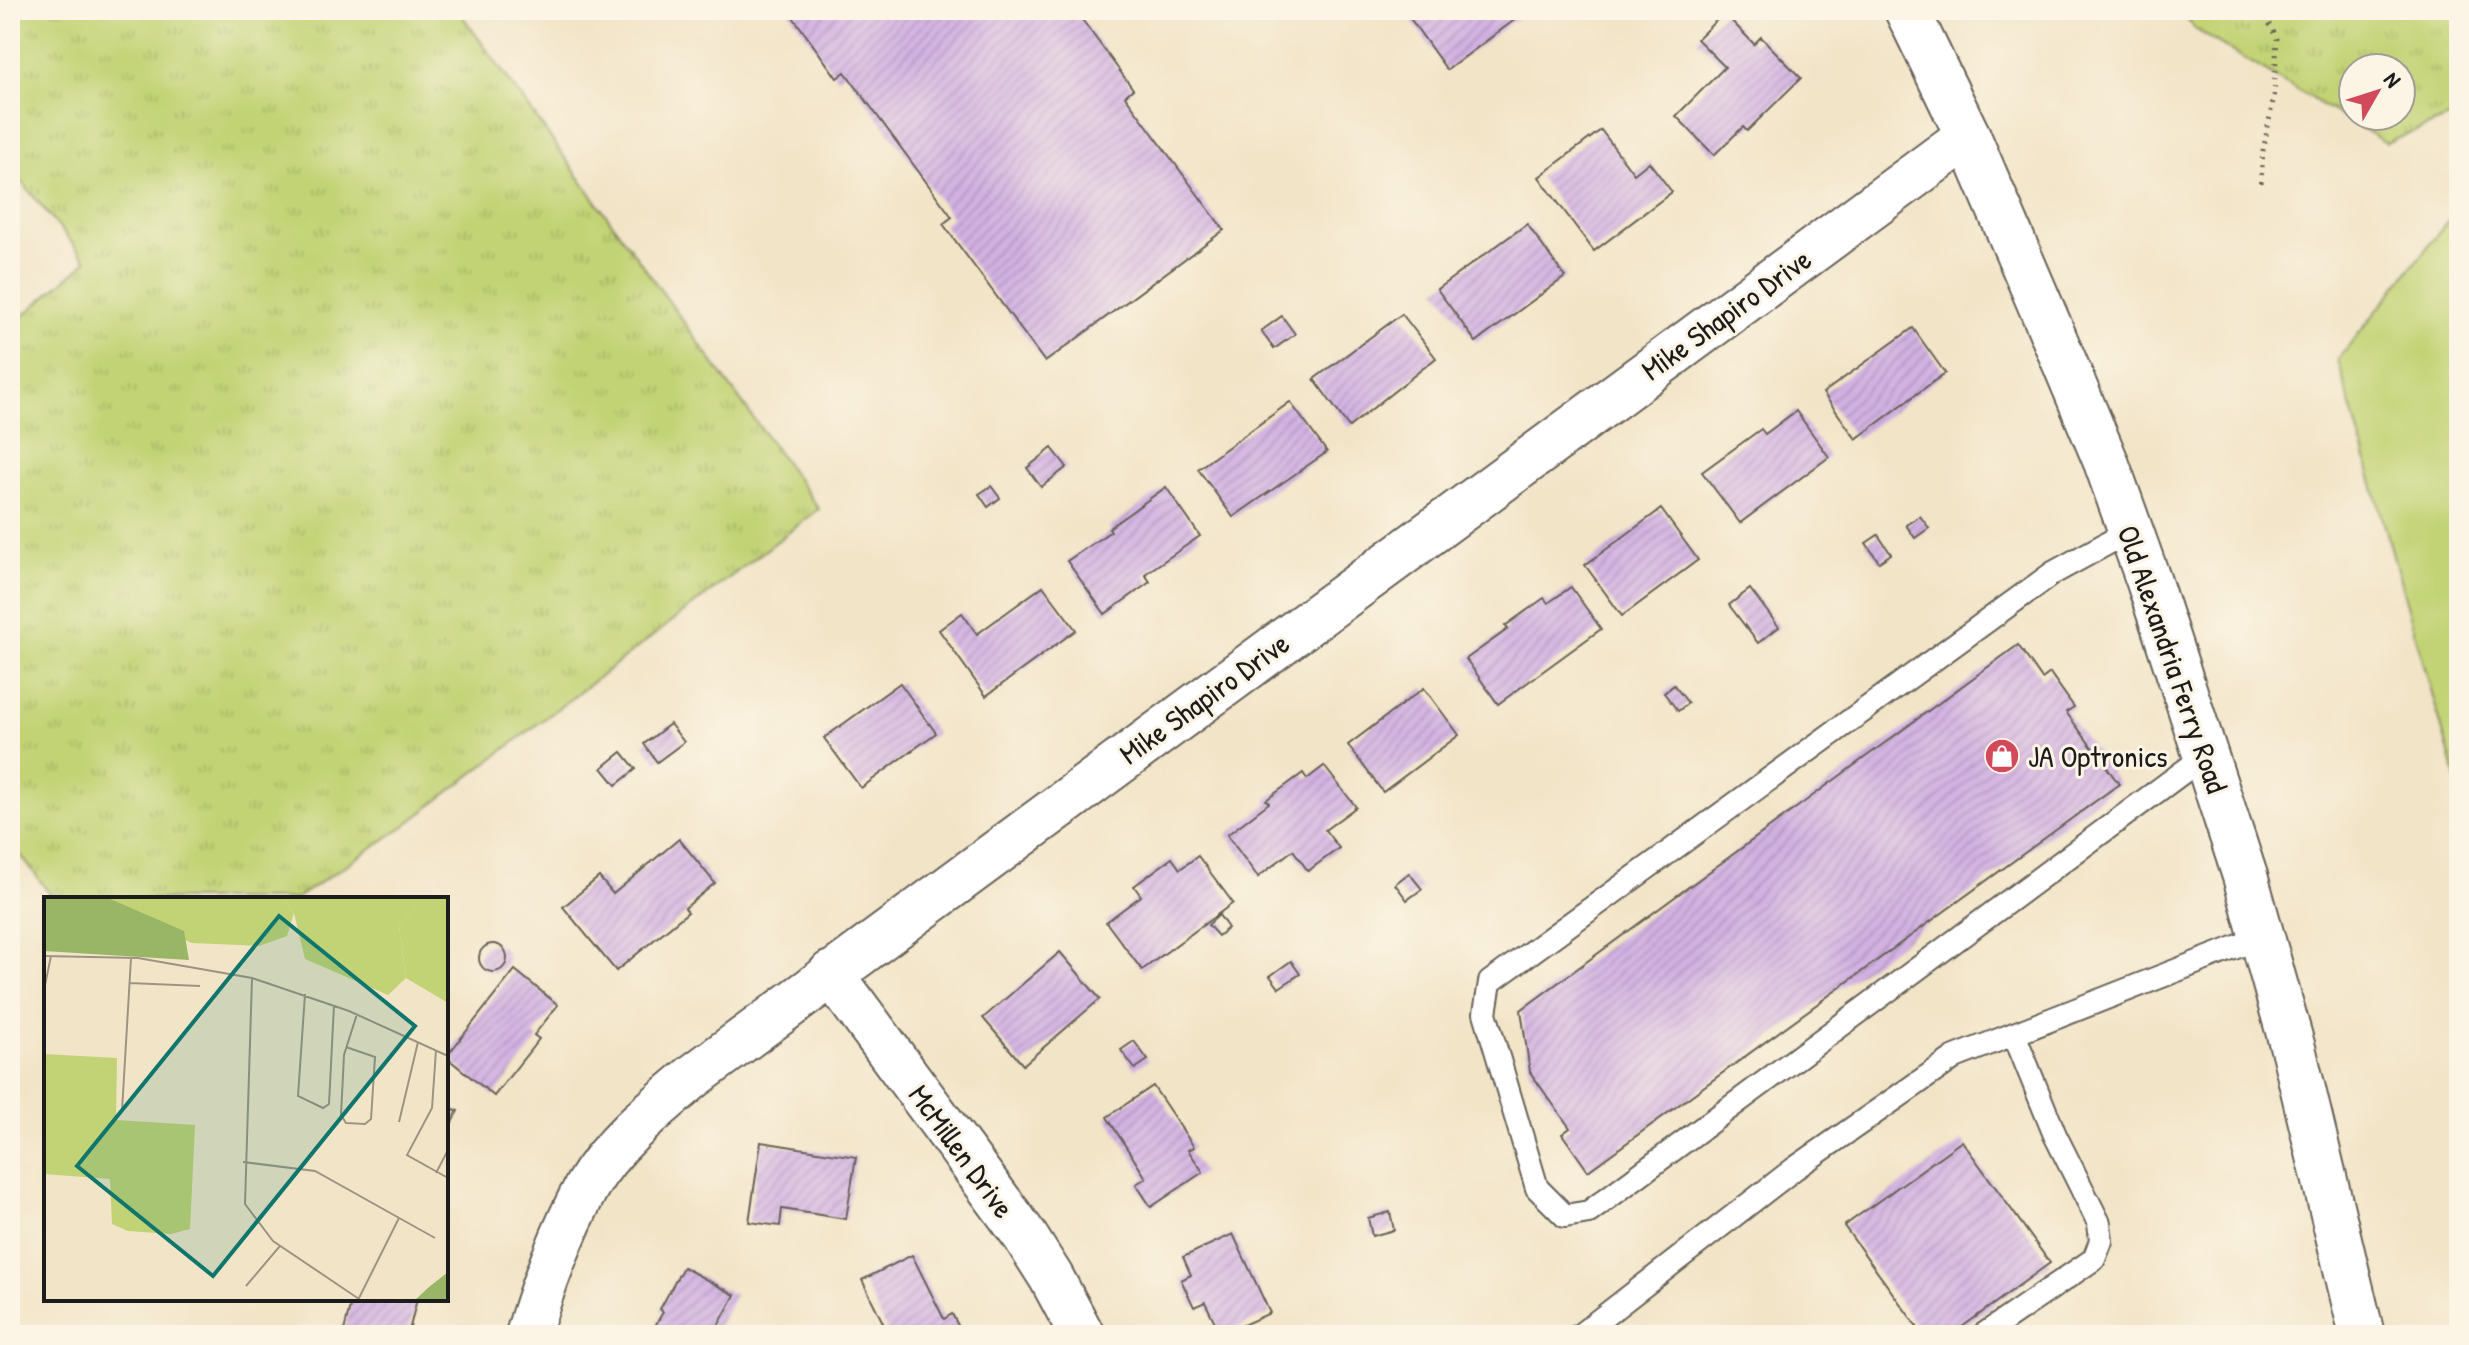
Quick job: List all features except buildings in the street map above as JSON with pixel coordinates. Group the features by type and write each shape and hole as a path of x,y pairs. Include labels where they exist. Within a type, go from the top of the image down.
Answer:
{"street":[{"name":"Old Alexandria Ferry Road","path":"1907,10 1968,136 2106,462 2130,531 2206,755 2262,937 2294,1052 2362,1335"},
{"name":"Mike Shapiro Drive","path":"528,1335 552,1265 588,1185 636,1127 694,1076 1968,136"},
{"name":"McMillen Drive","path":"831,973 1025,1236 1082,1335"}],"lane":[{"path":"2130,531 2053,573 1490,982 1485,1013 1537,1188 1565,1216 1589,1212 2206,755"},
{"path":"1580,1335 1794,1169 1955,1057 2262,937"},
{"path":"1983,1335 2094,1259 2101,1241 2099,1223 2055,1135 2014,1034"}],"path":[{"path":"2261,183 2263,151 2274,96 2277,39 2263,10"}],"green space":[{"path":"10,10 458,10 819,509 403,827 298,897 54,897 10,841 10,327 87,261 10,168"},
{"path":"2181,10 2459,10 2459,114 2417,131 2417,52 2337,52 2337,114 2195,29"},
{"path":"2368,132 2414,132 2386,143"},
{"path":"2459,207 2459,789 2338,360"}],"place":[{"name":"JA Optronics","path":"2002,756"}]}
